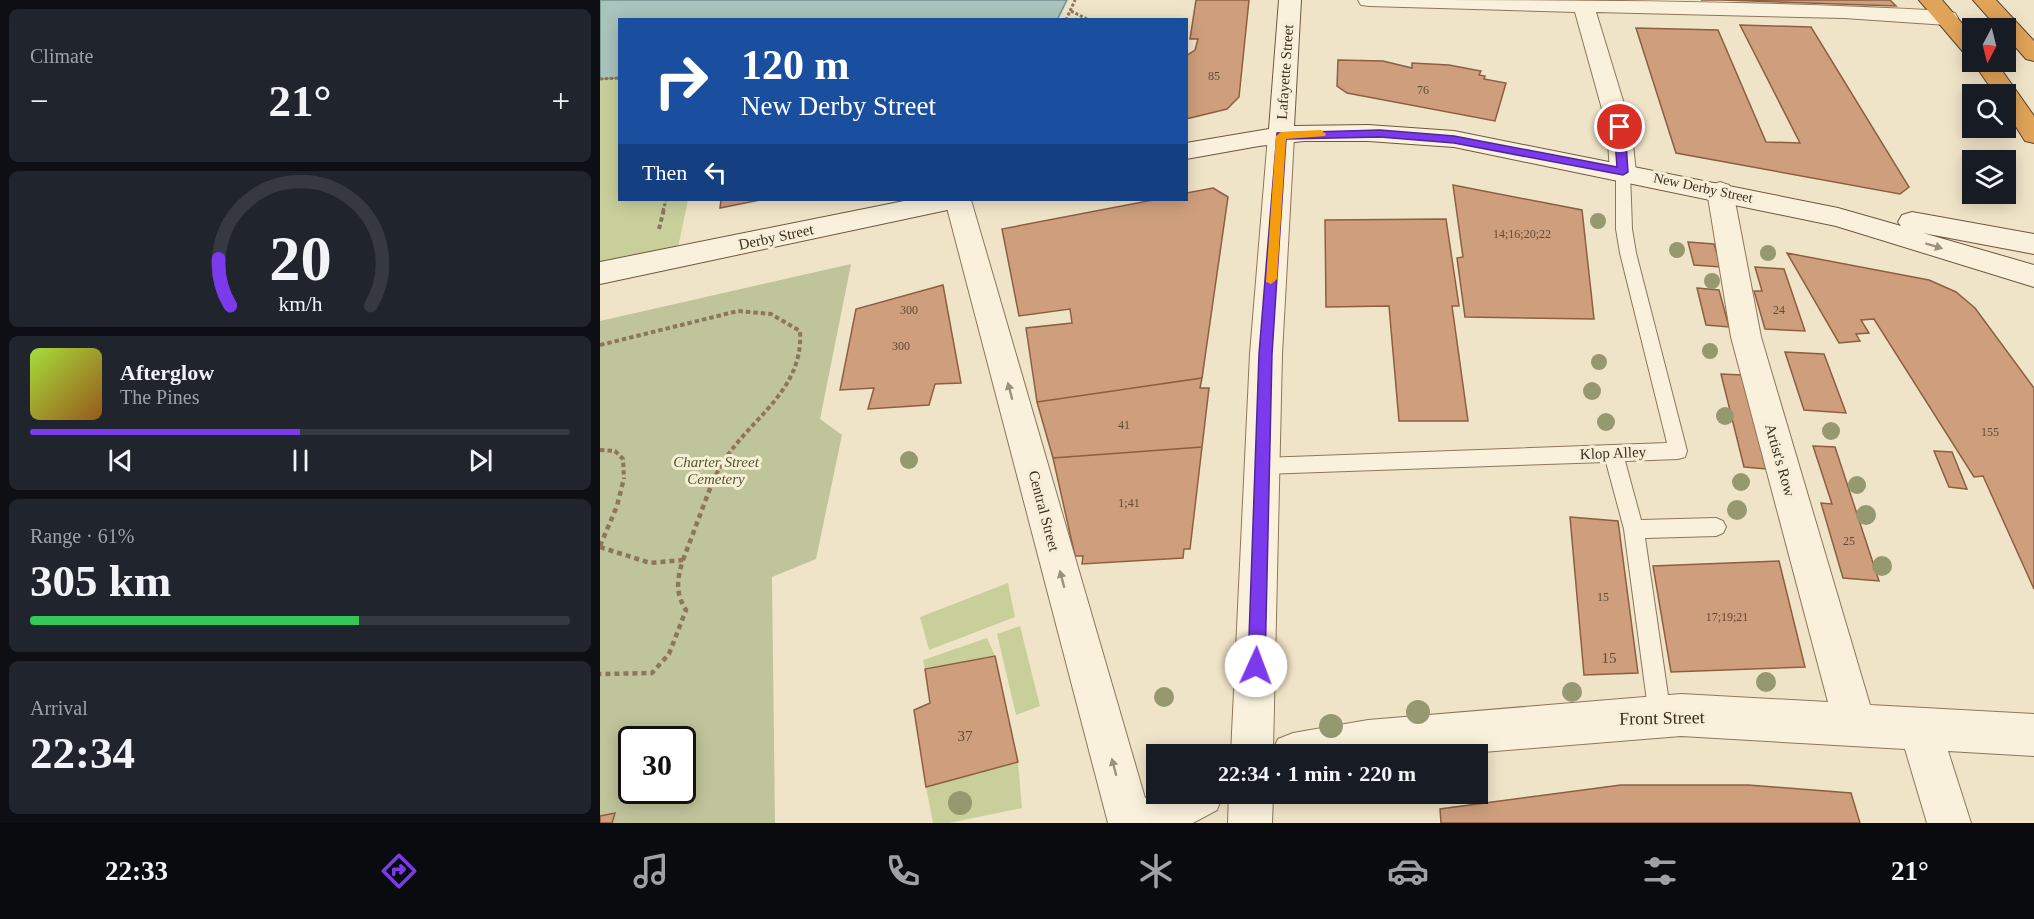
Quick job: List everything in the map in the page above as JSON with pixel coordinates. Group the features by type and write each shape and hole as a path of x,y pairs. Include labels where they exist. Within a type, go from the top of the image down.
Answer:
{"highway":[{"path":"1930,0 1962,36"},
{"path":"1984,0 2034,54"},
{"path":"1992,72 2034,135"}],"street":[{"name":"Lafayette Street","path":"1252,744 1266,354 1290,0"},
{"path":"1369,0 1583,2 1947,18"},
{"path":"1583,2 1620,127 1623,172"},
{"name":"New Derby Street","path":"1281,136 1350,133 1454,140 1720,191 1838,217 2034,276"},
{"path":"1188,152 1281,136"},
{"name":"Artist's Row","path":"1720,191 1746,337 1854,725"},
{"name":"Derby Street","path":"600,273 947,201"},
{"name":"Central Street","path":"958,201 1130,823"},
{"name":"New Derby Street","path":"1838,217 1933,224 2034,244"},
{"name":"Front Street","path":"1351,744 1660,716 2034,735"},
{"path":"1920,728 1949,823"},
{"path":"1139,823 1183,804"},
{"path":"1250,823 1251,804"}],"lane":[{"name":"Klop Alley","path":"1263,466 1678,451 1628,253 1624,229 1623,172"},
{"path":"1613,453 1634,529 1660,716"},
{"path":"1634,529 1716,527"}],"path":[{"path":"1067,18 1075,0"},
{"path":"1070,11 1085,18"},
{"path":"600,78 618,78"},
{"path":"600,345 738,311 758,309 776,316 800,331 802,340 800,359 791,381 742,434 723,459 676,583 678,599 686,610 669,654 652,673 600,674"},
{"path":"600,450 607,449 619,455 626,470 622,493 600,547 638,563 663,565 683,560"}],"green space":[{"path":"600,66 618,66 618,201 688,201 676,257 600,272"},
{"name":"Charter Street Cemetery","path":"851,264 820,419 842,435 816,559 772,577 775,823 600,823 600,321"},
{"path":"1008,583 1015,617 929,650 920,617"},
{"path":"1020,626 1040,706 1016,715 997,634"},
{"path":"987,638 995,656 926,673 923,660"},
{"path":"1018,762 1022,808 949,823 933,823 926,787"}],"water":[{"path":"600,0 1067,0 1058,18 618,18 618,78 600,79"}],"building":[{"path":"1196,0 1249,0 1239,97 1227,109 1188,119 1188,55 1195,50 1198,39 1190,39"},
{"path":"1722,0 1890,0 1896,6"},
{"path":"1740,25 1811,27 1909,187 1900,194 1676,153 1636,28 1718,30 1766,142 1800,143"},
{"path":"1338,60 1383,61 1412,68 1412,63 1449,65 1481,71 1479,75 1485,76 1484,79 1506,83 1495,121 1347,93 1337,86"},
{"path":"1453,185 1582,210 1594,319 1465,317 1457,258 1463,257"},
{"path":"1213,188 1228,197 1202,378 1037,402 1026,328 1072,323 1070,309 1019,316 1002,229 1148,201 1188,201 1188,193"},
{"path":"721,201 755,201 720,208"},
{"path":"1446,219 1459,306 1452,306 1468,421 1399,421 1389,306 1326,307 1325,220"},
{"path":"1688,242 1714,244 1721,267 1694,265"},
{"path":"1787,253 1929,280 1956,292 1975,308 2034,388 2034,589 1983,476 1974,477 1874,319 1861,320 1869,333 1856,334 1860,341 1839,343"},
{"path":"1755,267 1784,269 1805,331 1765,329 1754,291 1762,291"},
{"path":"943,285 961,383 935,384 929,405 868,409 874,388 840,390 856,309"},
{"path":"1697,288 1719,290 1729,327 1706,325"},
{"path":"1785,352 1824,354 1846,413 1804,410"},
{"path":"1721,374 1742,375 1778,470 1744,467"},
{"path":"1202,378 1200,388 1209,388 1202,447 1053,458 1037,402"},
{"path":"1813,446 1835,447 1879,581 1843,578 1821,503 1832,504"},
{"path":"1202,447 1190,549 1184,549 1183,558 1082,564 1083,556 1075,556 1053,458"},
{"path":"1934,451 1952,452 1967,489 1949,487"},
{"path":"1570,517 1618,521 1638,673 1584,675"},
{"path":"1779,561 1805,667 1671,672 1653,566"},
{"path":"995,656 1018,762 926,787 914,710 930,703 925,669"},
{"path":"1621,785 1748,785 1851,793 1860,823 1441,823 1440,809"},
{"path":"615,813 612,823 600,823 600,816"}],"slow traffic":[{"path":"1271,279 1281,136 1321,134"}],"route":[{"path":"1256,666 1266,354 1281,136 1340,133 1400,134 1454,140 1623,172 1620,127"}]}
